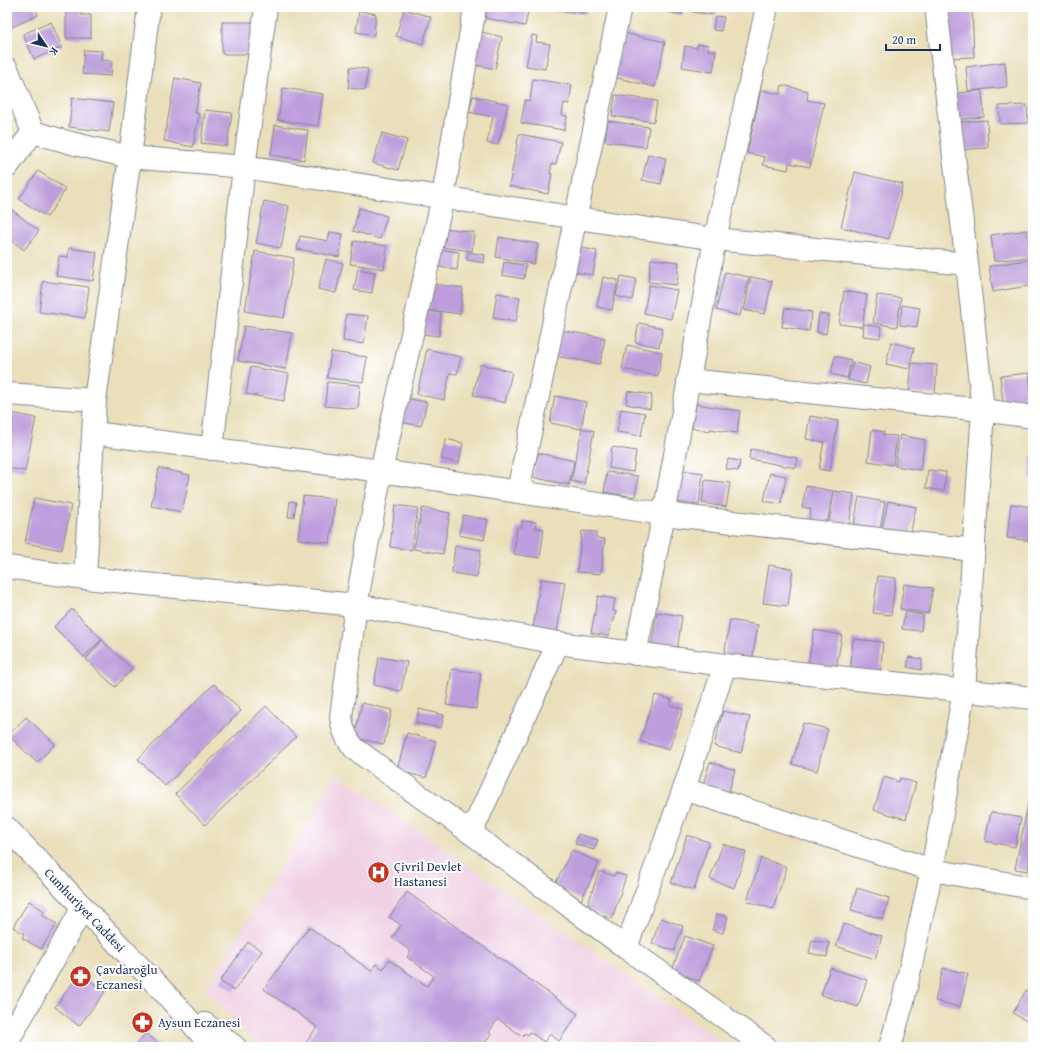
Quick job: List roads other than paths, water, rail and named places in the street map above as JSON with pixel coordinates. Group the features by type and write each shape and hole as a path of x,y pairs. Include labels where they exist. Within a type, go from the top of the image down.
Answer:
{"street":[{"path":"212,449 244,167 266,7"},
{"path":"476,7 443,198 381,471 356,605 341,717 343,728 347,739 355,748 626,948 766,1047"},
{"path":"518,491 620,7"},
{"path":"635,654 664,514 715,239 767,7"},
{"path":"890,1047 903,1001 932,870 964,691 983,410 936,7"},
{"path":"85,578 96,400 130,156 154,8"},
{"path":"7,69 33,132"},
{"path":"33,132 76,144 130,156 244,167 715,239 967,264"},
{"path":"7,167 33,132"},
{"path":"688,380 983,410 1033,417"},
{"path":"7,394 96,400"},
{"path":"94,433 381,471 664,514 974,550"},
{"path":"7,567 85,578 356,605 558,643 635,654 1033,698"},
{"path":"471,833 558,643"},
{"path":"626,948 684,789 725,665"},
{"path":"684,789 932,870 1033,888"},
{"name":"Cumhuriyet Caddesi","path":"7,828 163,991 213,1047"},
{"path":"7,1042 83,907"},
{"name":"Cumhuriyet Caddesi","path":"163,991 235,1047"}],"place":[{"name":"Çivril Devlet Hastanesi","path":"378,873"},
{"name":"Çavdaroğlu Eczanesi","path":"80,976"},
{"name":"Aysun Eczanesi","path":"142,1022"}]}
